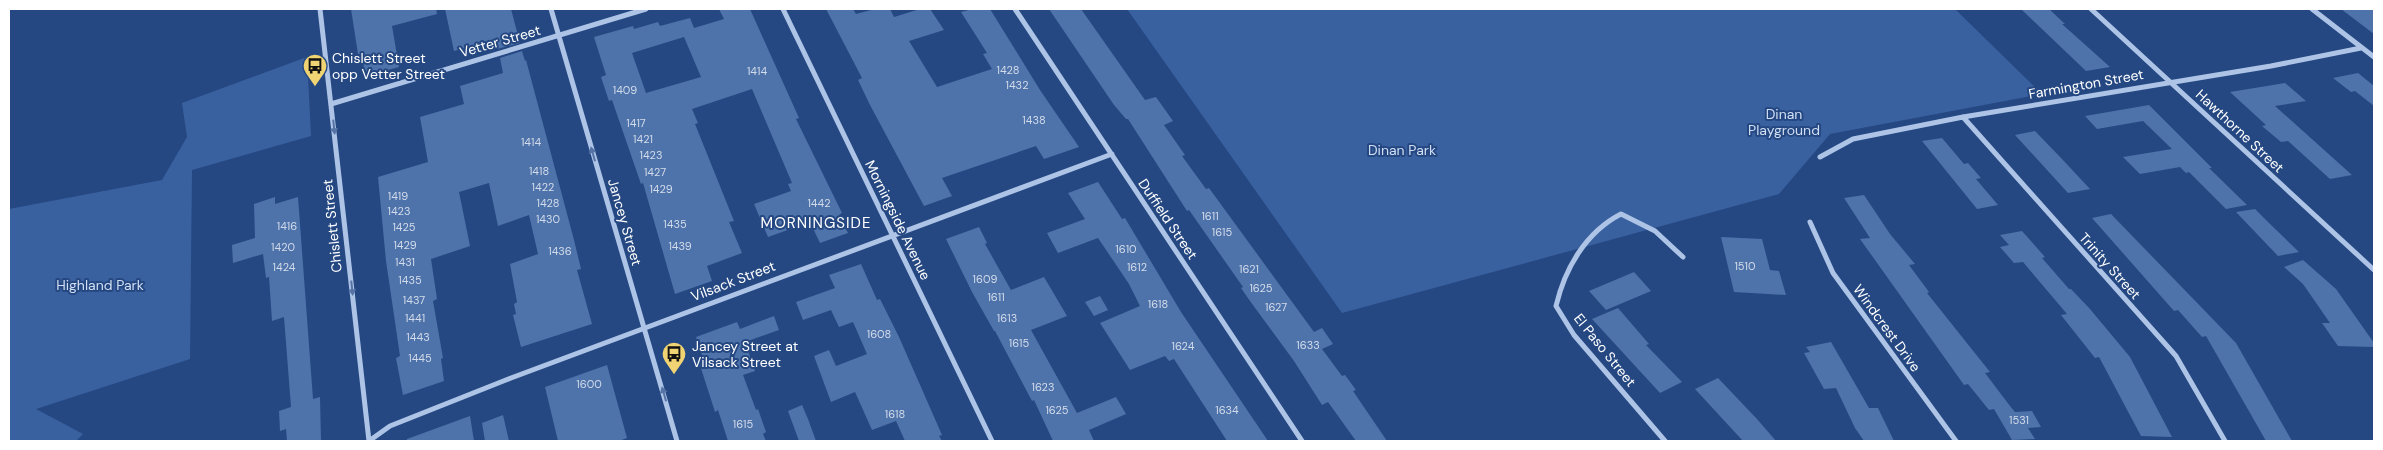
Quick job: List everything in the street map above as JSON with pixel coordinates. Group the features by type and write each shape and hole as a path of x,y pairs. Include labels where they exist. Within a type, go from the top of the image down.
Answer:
{"street":[{"name":"Chislett Street","path":"320,9 369,441"},
{"name":"Jancey Street","path":"551,9 677,441"},
{"name":"Vetter Street","path":"331,104 646,9"},
{"name":"Morningside Avenue","path":"783,9 992,441"},
{"name":"Duffield Street","path":"1015,9 1302,441"},
{"name":"Hawthorne Street","path":"2092,9 2374,270"},
{"path":"2312,9 2374,57"},
{"name":"Farmington Street","path":"1820,157 1853,139 1963,117 2169,81 2270,66 2361,48"},
{"name":"Trinity Street","path":"1963,117 2176,356 2225,441"},
{"name":"Vilsack Street","path":"369,441 390,426 893,234 1112,154"},
{"name":"El Paso Street","path":"1665,441 1574,335 1556,306 1560,288 1574,258 1602,224 1621,214 1648,226 1660,234 1683,257"},
{"name":"Windcrest Drive","path":"1810,222 1833,273 1956,441"}],"green space":[{"name":"Dinan Park","path":"1127,9 1955,9 2042,94 1830,134 1779,194 1342,313"},
{"name":"Highland Park","path":"307,57 311,136 192,170 190,359 36,409 83,434 76,441 9,441 9,209 162,180 187,137 182,103"}],"building":[{"path":"351,9 436,9 437,14 392,26 399,67 365,76 362,54 358,54"},
{"path":"445,9 511,9 520,43 497,49 495,40 454,51"},
{"path":"719,9 750,9 799,118 796,119 842,213 839,215 848,233 820,243 810,222 768,237 754,204 791,191 788,184 792,183 752,89 692,109 698,123 695,124 734,221 729,222 742,253 707,266 712,281 675,294 643,183 641,184 612,100 609,101 601,77 606,75 594,37 633,26 634,29 658,22 660,26 690,18 694,28 724,19","holes":["684,37 701,77 646,93 632,53"]},
{"path":"826,9 853,9 856,14 875,9 890,9 894,17 920,9 930,9 944,30 909,41 937,87 992,69 983,54 987,53 961,12 973,9 990,9 1040,90 1079,147 1044,159 1036,146 942,178 952,196 924,206 870,105 858,80 862,78"},
{"path":"1049,9 1081,9 1145,100 1156,97 1173,121 1164,125 1185,155 1182,156 1206,189 1209,188 1314,332 1322,328 1333,344 1322,349 1342,376 1345,375 1356,390 1353,391 1387,441 1356,441 1328,402 1322,405 1294,361 1241,288 1243,287 1189,210 1187,211 1128,119 1114,105"},
{"path":"2021,9 2049,9 2065,24 2062,24 2110,67 2086,71"},
{"path":"2341,9 2374,9 2374,34"},
{"path":"522,51 574,240 581,269 577,270 592,324 521,347 513,315 516,314 514,304 517,302 510,264 538,254 529,215 498,226 489,183 459,192 470,246 431,259 437,299 433,301 443,358 441,359 444,381 403,395 396,358 400,356 386,261 378,177 428,162 420,117 464,104 460,86 503,73 500,58"},
{"path":"2358,73 2374,86 2374,106 2355,91 2351,92 2333,78"},
{"path":"2285,83 2306,101 2275,106 2352,175 2330,179 2288,141 2281,142 2262,126 2266,125 2230,92"},
{"path":"2149,105 2247,205 2226,209 2189,172 2186,173 2180,167 2140,174 2123,157 2172,149 2143,121 2097,129 2085,116"},
{"path":"2035,131 2090,189 2068,193 2015,135"},
{"path":"1942,138 1964,164 1968,163 1981,178 1976,179 1998,205 1977,209 1922,141"},
{"path":"1098,182 1122,219 1125,218 1181,312 1268,441 1227,441 1174,359 1169,361 1165,356 1130,370 1100,323 1140,306 1129,284 1098,238 1058,253 1047,233 1085,219 1068,193"},
{"path":"1864,195 1890,234 1915,264 1909,265 1929,292 1927,293 1990,372 1985,373 2010,406 2015,412 2032,411 2041,427 2028,428 2035,439 2012,440 1994,409 1989,410 1968,384 1964,385 1860,239 1870,238 1844,198"},
{"path":"275,197 275,204 298,197 313,399 320,397 321,441 287,441 286,429 280,431 279,411 291,407 284,317 272,321 269,277 266,278 263,254 233,263 232,245 255,238 254,204"},
{"path":"2255,209 2299,252 2278,256 2236,212"},
{"path":"2111,214 2236,343 2292,441 2266,441 2206,336 2202,337 2178,310 2174,311 2092,218"},
{"path":"979,227 987,243 985,244 1011,290 1044,277 1067,316 1031,330 1077,413 1116,397 1126,414 1089,430 1094,441 1053,441 1034,400 1032,401 972,292 946,239"},
{"path":"2022,231 2045,257 2042,258 2069,289 2090,309 2130,357 2172,437 2141,436 2099,357 2095,358 2061,315 2067,314 2023,262 2014,263 2000,247 2009,245 2000,235"},
{"path":"1721,237 1762,239 1770,270 1779,271 1786,295 1734,292"},
{"path":"2303,260 2336,289 2374,343 2374,347 2338,346 2322,323 2330,323 2303,284 2284,267"},
{"path":"861,264 877,300 880,299 899,337 942,435 939,436 942,441 905,441 896,421 872,430 855,392 831,402 814,356 829,350 836,366 867,354 853,322 839,327 831,310 803,320 796,302 835,288 829,275"},
{"path":"1634,272 1651,291 1606,310 1589,291"},
{"path":"1100,296 1108,310 1094,316 1085,302"},
{"path":"1618,308 1649,344 1646,345 1682,382 1660,393 1592,319"},
{"path":"774,316 779,330 745,342 755,371 743,375 756,410 758,409 766,432 763,434 766,441 728,441 718,410 715,412 699,362 704,361 696,337 737,322 740,329"},
{"path":"1831,342 1869,408 1878,408 1894,441 1864,441 1855,428 1836,388 1824,389 1804,353 1810,352 1806,347"},
{"path":"607,365 627,438 619,441 558,441 545,387"},
{"path":"1718,378 1776,441 1743,441 1695,389"},
{"path":"802,405 816,441 799,441 788,411"},
{"path":"503,415 509,441 485,441 482,423"},
{"path":"470,416 474,441 407,441 407,439"}],"place":[{"name":"Chislett Street opp Vetter Street","path":"315,87"},
{"name":"Jancey Street at Vilsack Street","path":"674,375"}],"district":[{"name":"MORNINGSIDE","path":"816,223"}],"park label":[{"name":"Dinan Playground","path":"1784,122"}]}
